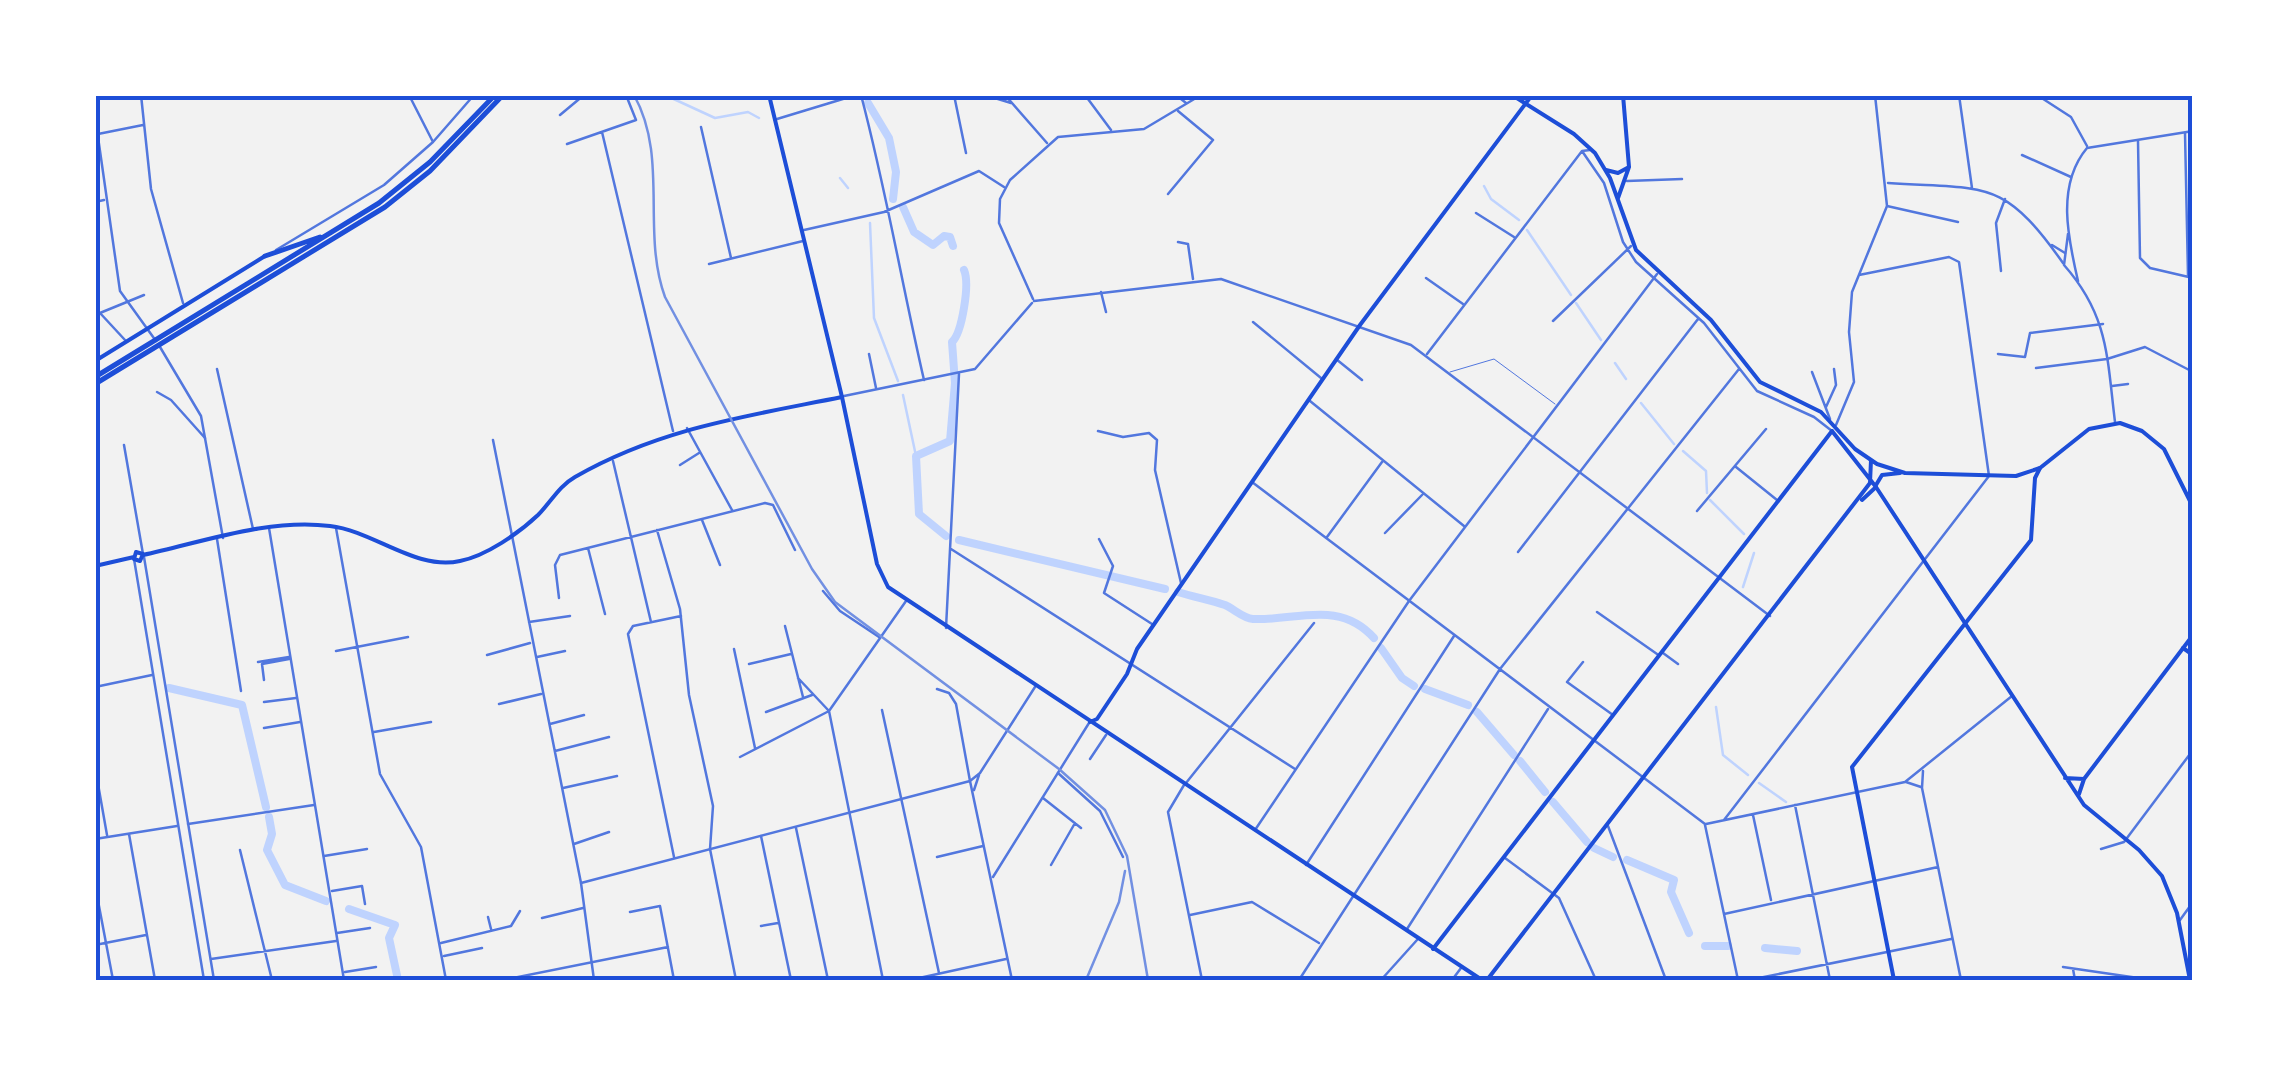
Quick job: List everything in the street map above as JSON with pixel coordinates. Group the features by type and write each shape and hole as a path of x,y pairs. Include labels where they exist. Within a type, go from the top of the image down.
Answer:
{"highway":[{"path":"95,380 332,233 408,181 495,95"},
{"path":"162,339 385,207 430,171 504,95"},
{"path":"265,256 332,233"}],"main road":[{"path":"770,95 842,396 876,564 888,587 1484,980 1882,474 2016,476 2040,468 2082,433 2114,422 2135,428 2160,445 2193,507"},
{"path":"1090,722 1336,359 1529,95 1513,95"},
{"path":"1513,95 1592,149 1618,198 1632,244 1711,320 1760,382 1810,405 1871,460 1904,473"},
{"path":"1618,198 1629,167 1623,95"},
{"path":"1606,170 1618,173 1629,167"},
{"path":"95,361 265,256"},
{"path":"95,566 134,558 138,552 143,555 269,528 336,526 446,563 467,560 536,516 566,483 674,431 842,396"},
{"path":"1832,431 1842,431"},
{"path":"1832,431 1924,560 2080,799 2162,876 2179,921 2190,980"},
{"path":"1433,948 1832,431"},
{"path":"1871,460 1873,485"},
{"path":"1894,980 1856,792 1854,764 2033,536 2034,482 2040,468"},
{"path":"2080,799 2084,779 2193,635"},
{"path":"2183,648 2193,655"},
{"path":"2065,778 2084,779"}],"street":[{"path":"141,95 153,198 184,305"},
{"path":"409,95 433,142"},
{"path":"265,256 368,197 433,142 474,95"},
{"path":"560,115 584,95"},
{"path":"568,144 636,120 626,95"},
{"path":"776,120 858,95 889,208 924,380"},
{"path":"954,95 966,154"},
{"path":"984,95 1013,103"},
{"path":"1006,95 1047,143"},
{"path":"1085,95 1112,132"},
{"path":"1176,95 1188,104"},
{"path":"1034,301 999,223 1004,187 1047,143 1078,132 1144,129 1200,95"},
{"path":"1836,425 1854,382 1849,316 1858,275 1888,206 1875,95"},
{"path":"1959,95 1972,188"},
{"path":"2037,95 2070,118 2087,148"},
{"path":"1168,194 1213,140 1178,111"},
{"path":"95,116 120,291 193,397 205,438 241,691"},
{"path":"98,134 144,124"},
{"path":"701,126 731,258"},
{"path":"2087,148 2193,131"},
{"path":"602,132 674,431"},
{"path":"2138,140 2140,258 2150,268 2191,277 2185,132"},
{"path":"2064,265 2072,177 2087,148"},
{"path":"1427,354 1582,151 1592,149"},
{"path":"1582,151 1604,183 1626,250 1699,318 1764,395 1814,417 1832,431"},
{"path":"2022,156 2072,177"},
{"path":"802,230 889,208 979,170 1004,187"},
{"path":"1625,181 1682,179"},
{"path":"1887,183 1972,188 2006,198 2027,214 2078,280 2103,324 2114,422"},
{"path":"2001,272 1996,217 2006,198"},
{"path":"95,202 104,200"},
{"path":"1888,206 1958,222"},
{"path":"1476,214 1515,238"},
{"path":"2068,233 2078,280"},
{"path":"709,264 804,240"},
{"path":"1178,242 1188,244 1193,279"},
{"path":"1553,321 1632,244"},
{"path":"2051,244 2074,262"},
{"path":"1724,820 1989,476 1959,262 1949,257 1858,275"},
{"path":"2064,265 2074,262"},
{"path":"1254,830 1409,600 1658,272"},
{"path":"1426,278 1464,305"},
{"path":"842,396 978,367 1034,301 1193,279 1228,280 1427,354 1770,616"},
{"path":"1101,292 1106,312"},
{"path":"126,341 98,314 144,295"},
{"path":"1518,552 1699,318"},
{"path":"1253,322 1323,379"},
{"path":"1998,354 2025,357 2030,334 2103,324"},
{"path":"2036,368 2107,359 2145,347 2193,372"},
{"path":"869,354 876,390"},
{"path":"1336,359 1362,380"},
{"path":"217,369 254,531"},
{"path":"1309,980 1300,978 1500,670 1632,510 1739,369"},
{"path":"1826,408 1836,385 1834,369"},
{"path":"1812,372 1830,419"},
{"path":"946,628 957,374"},
{"path":"2104,392 2128,384"},
{"path":"157,392 171,400 205,438"},
{"path":"1810,405 1819,398"},
{"path":"1308,400 1464,526"},
{"path":"687,428 733,511"},
{"path":"1697,511 1766,429"},
{"path":"1098,431 1123,437 1149,433 1156,440 1154,467 1182,584"},
{"path":"493,440 581,882 594,980"},
{"path":"124,446 214,980"},
{"path":"680,465 700,452"},
{"path":"612,459 651,622"},
{"path":"1326,538 1383,460"},
{"path":"1735,466 1778,500"},
{"path":"1252,482 1705,824 1738,980"},
{"path":"1385,533 1423,493"},
{"path":"560,598 555,561 587,546 770,503 795,550"},
{"path":"701,519 720,565"},
{"path":"336,526 384,787 421,847 446,980"},
{"path":"269,528 344,980"},
{"path":"657,530 682,616 688,695 713,806 710,849 736,980"},
{"path":"1100,540 1113,571 1104,593"},
{"path":"587,546 606,614"},
{"path":"951,549 1296,770"},
{"path":"134,558 204,980"},
{"path":"1095,588 1154,624"},
{"path":"824,591 840,610 880,638"},
{"path":"740,757 828,711 906,601"},
{"path":"1597,612 1678,664"},
{"path":"528,622 570,616"},
{"path":"674,858 628,638 633,626 682,616"},
{"path":"1202,980 1168,812 1185,784 1314,623"},
{"path":"785,626 803,697"},
{"path":"1306,865 1455,635"},
{"path":"336,651 408,637"},
{"path":"486,654 532,643"},
{"path":"734,649 755,749"},
{"path":"535,658 565,651"},
{"path":"749,664 792,654"},
{"path":"258,662 291,658"},
{"path":"264,680 262,664 291,658"},
{"path":"1583,662 1567,682 1613,715"},
{"path":"95,687 153,674"},
{"path":"798,678 828,711 883,980"},
{"path":"973,794 980,773 1035,687"},
{"path":"937,689 949,693 956,704 1012,980"},
{"path":"500,704 542,694"},
{"path":"766,712 814,694"},
{"path":"1705,824 1905,782 2012,696"},
{"path":"264,702 298,698"},
{"path":"1406,931 1550,706"},
{"path":"882,710 939,974"},
{"path":"548,724 584,715"},
{"path":"264,728 302,722"},
{"path":"373,732 431,722"},
{"path":"991,880 1090,722"},
{"path":"1090,759 1107,733"},
{"path":"554,751 609,738"},
{"path":"2102,849 2126,839 2191,755"},
{"path":"95,767 107,837"},
{"path":"1924,768 1922,788 1961,980"},
{"path":"1057,772 1100,811 1123,857"},
{"path":"581,882 970,781 980,773"},
{"path":"170,777 180,775"},
{"path":"562,788 617,776"},
{"path":"1905,782 1922,788"},
{"path":"1042,798 1081,828"},
{"path":"188,824 315,805"},
{"path":"1795,805 1830,980"},
{"path":"1752,814 1771,903"},
{"path":"1051,866 1076,824"},
{"path":"1608,825 1666,980"},
{"path":"95,839 178,826"},
{"path":"796,826 828,980"},
{"path":"573,845 609,832"},
{"path":"129,834 155,980"},
{"path":"760,836 791,980"},
{"path":"937,857 984,846"},
{"path":"324,856 366,849"},
{"path":"240,850 272,980"},
{"path":"1504,857 1554,893 1567,910 1596,980"},
{"path":"988,864 1000,866"},
{"path":"1724,914 1938,867"},
{"path":"95,885 113,980"},
{"path":"330,891 362,886 365,904"},
{"path":"1188,915 1252,902 1321,945"},
{"path":"2179,921 2193,902"},
{"path":"630,912 660,906 674,980"},
{"path":"542,918 584,908"},
{"path":"439,944 510,926 520,911"},
{"path":"488,917 491,931"},
{"path":"762,926 779,922"},
{"path":"336,933 370,928"},
{"path":"95,945 147,935"},
{"path":"1381,980 1418,939"},
{"path":"1749,980 1953,939"},
{"path":"210,959 338,940"},
{"path":"502,980 668,947"},
{"path":"442,956 482,948"},
{"path":"910,980 1008,959"},
{"path":"2063,966 2152,980"},
{"path":"343,972 376,967"},
{"path":"1452,980 1462,967"},
{"path":"2073,967 2076,980"},
{"path":"2108,973 2110,980"}],"lane":[{"path":"1450,372 1494,359 1555,404"}],"waterway":[{"path":"665,95 715,118 748,112 759,118"},
{"path":"868,103 889,138 896,172 893,199"},
{"path":"840,178 848,188"},
{"path":"1484,186 1491,199 1519,220"},
{"path":"903,207 914,232 933,245 944,236 950,237 953,246"},
{"path":"870,223 874,318 898,381"},
{"path":"1527,230 1571,295"},
{"path":"946,536 919,514 916,456 950,441 955,383 952,342 964,308 964,270"},
{"path":"1576,303 1601,340"},
{"path":"1615,363 1626,379"},
{"path":"903,395 916,456"},
{"path":"1641,403 1674,444"},
{"path":"1683,451 1706,471 1707,493"},
{"path":"1710,500 1744,534"},
{"path":"959,540 1165,589"},
{"path":"1743,587 1754,553"},
{"path":"1178,592 1225,605 1253,619 1332,615 1361,626 1374,638"},
{"path":"1381,648 1402,678 1414,686"},
{"path":"169,688 242,705 266,807"},
{"path":"1425,689 1468,705"},
{"path":"1716,707 1723,755 1748,775"},
{"path":"1477,712 1514,755"},
{"path":"1520,761 1545,792"},
{"path":"1759,783 1786,802"},
{"path":"1553,802 1587,842"},
{"path":"269,817 272,834 267,850 285,885 326,901"},
{"path":"1594,848 1613,857"},
{"path":"1627,860 1674,880 1671,892 1689,933"},
{"path":"349,909 395,925 389,938 398,980"},
{"path":"1705,946 1728,946"},
{"path":"1765,948 1797,951"}],"railway":[{"path":"634,95 650,144 655,246 665,297 812,569 835,602 1059,769 1105,810 1127,856 1148,980"},
{"path":"1086,980 1119,902 1125,871"}]}
